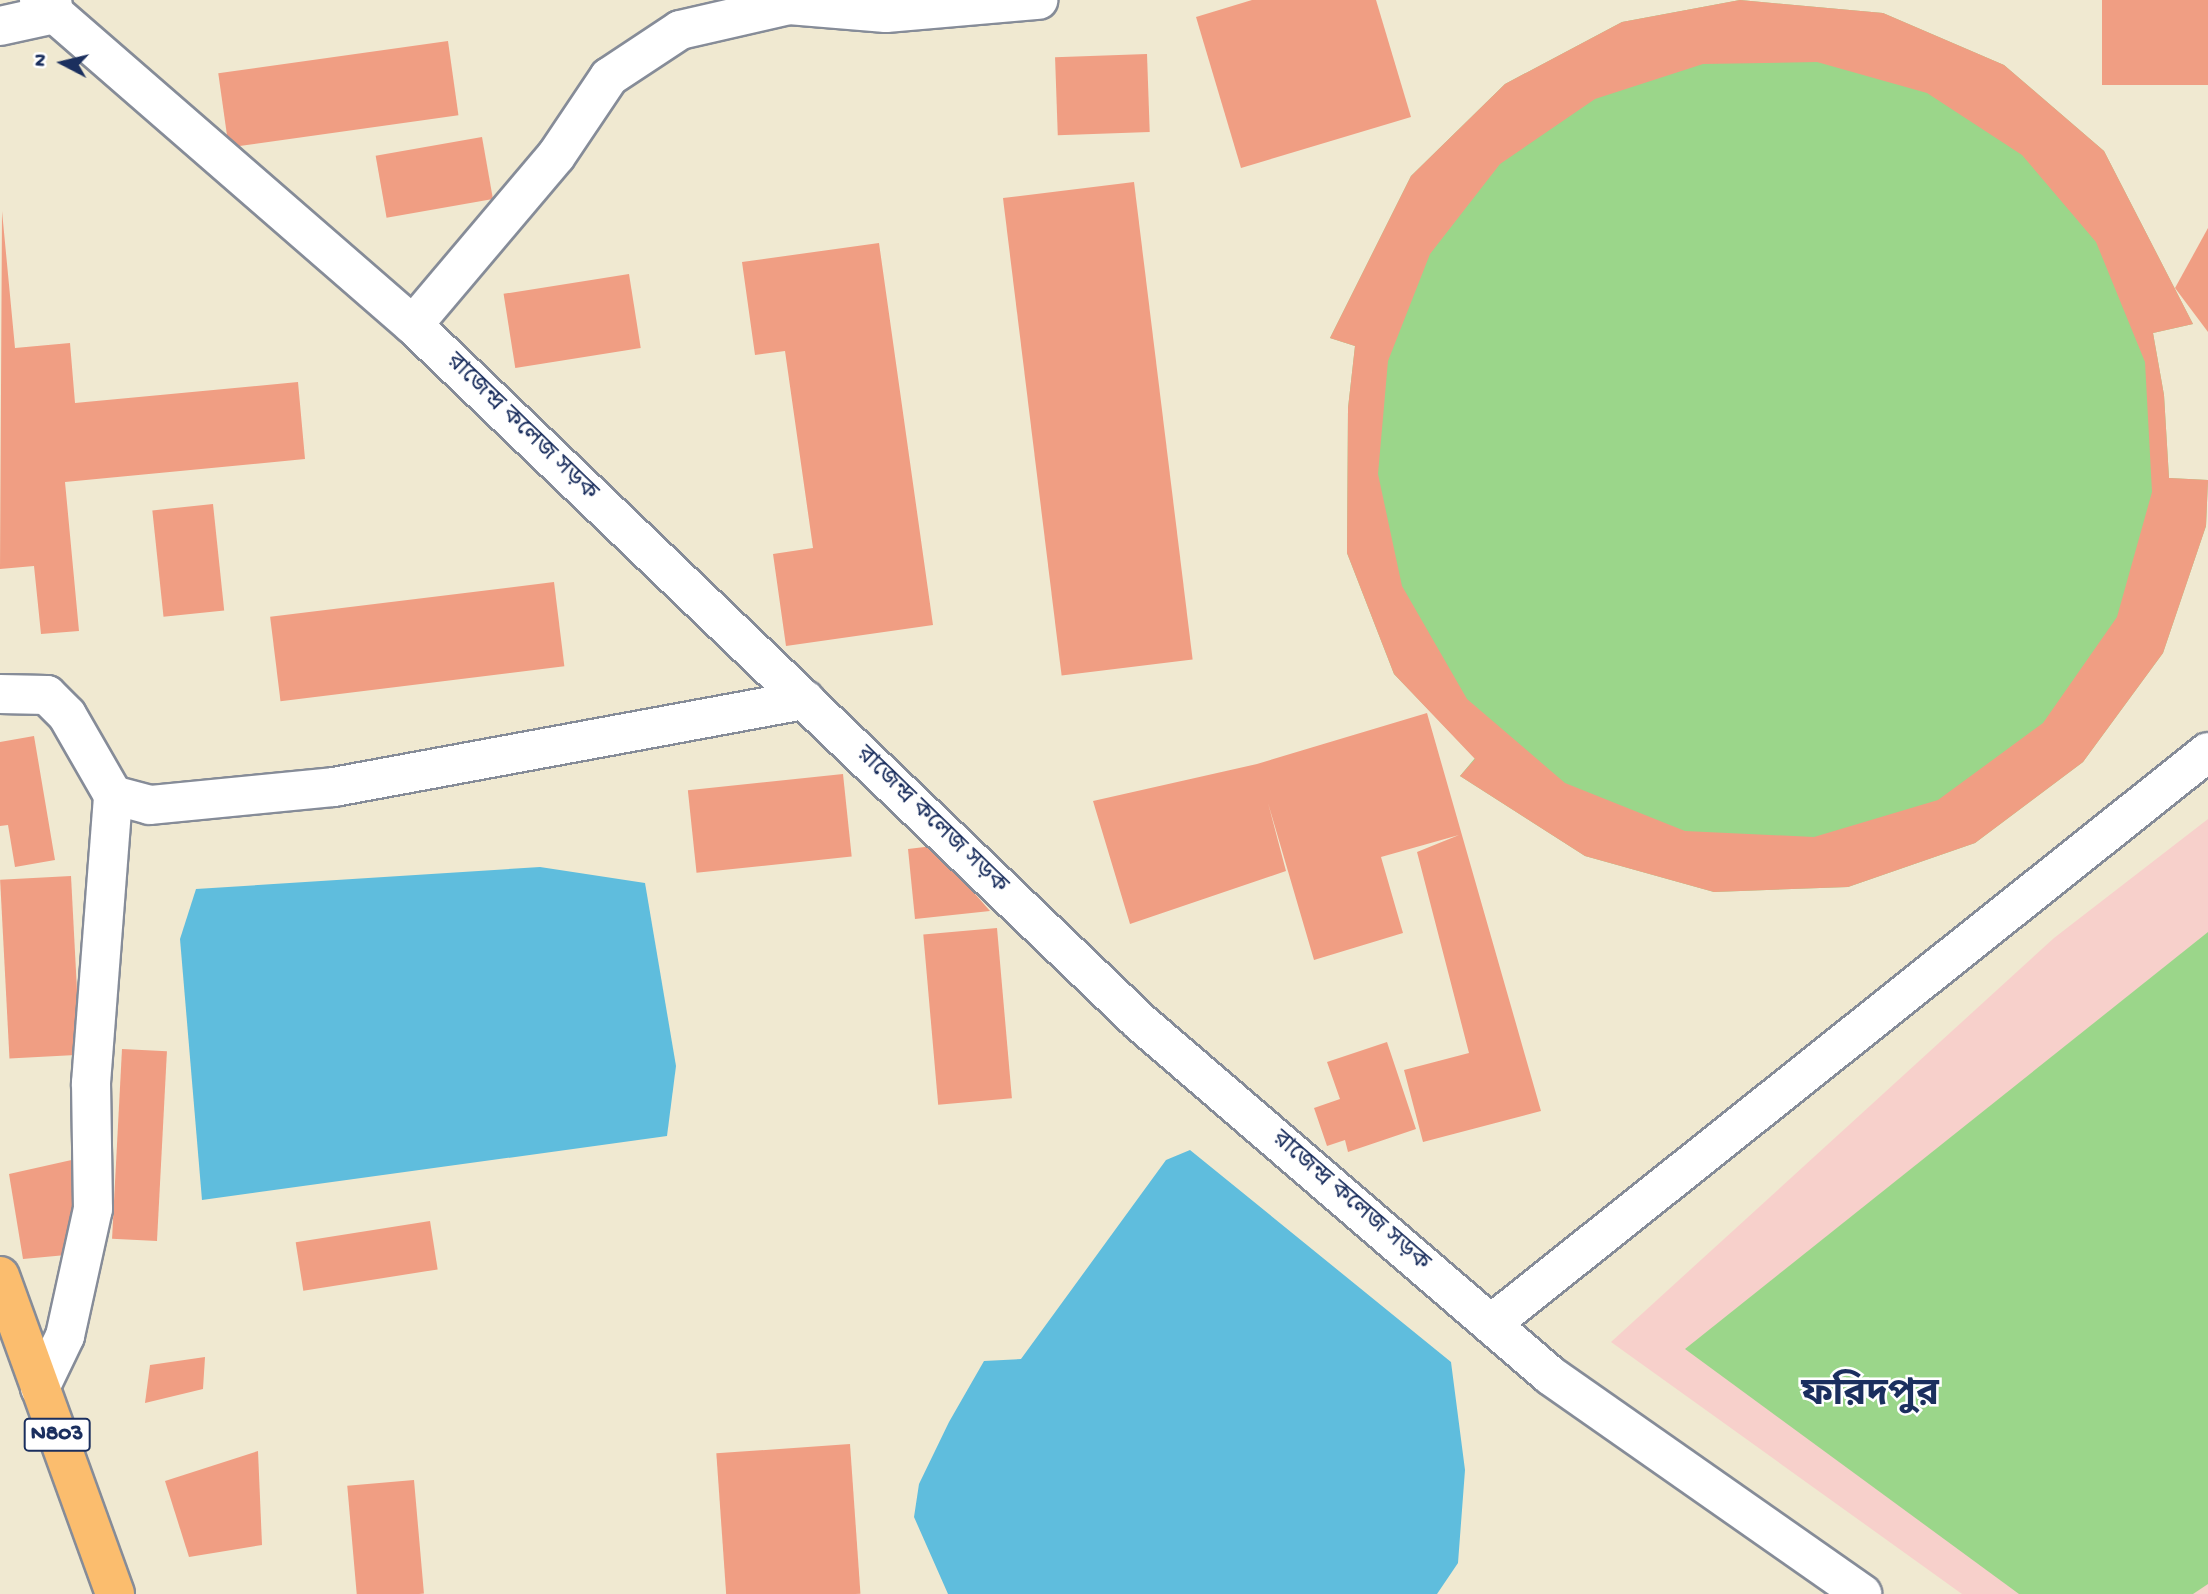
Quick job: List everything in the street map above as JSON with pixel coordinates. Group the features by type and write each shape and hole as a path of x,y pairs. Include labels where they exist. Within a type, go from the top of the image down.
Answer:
{"highway":[{"name":"N803","path":"0,1276 115,1594"}],"street":[{"path":"413,325 556,156 609,77 680,30 789,5 886,13 1038,0"},
{"path":"0,26 48,5"},
{"name":"রাজেন্দ্র কলেজ সড়ক","path":"48,5 413,325 1140,1022 1551,1376 1861,1594"},
{"path":"0,694 47,695 66,715 113,795 92,1083 93,1209 65,1336 40,1388"},
{"path":"113,795 150,805 334,787 805,701"},
{"path":"1491,1324 2208,752"}],"shaded area":[{"path":"2208,819 2208,1594 1962,1594 1611,1342 2054,938"}],"green space":[{"path":"1740,0 1883,13 2004,65 2104,151 2193,324 2153,333 2164,395 2169,478 2208,480 2206,526 2163,653 2083,762 1975,843 1848,887 1714,892 1585,856 1460,776 1475,758 1394,674 1347,553 1348,408 1355,346 1330,338 1411,176 1505,84 1622,22"},
{"path":"2208,932 2208,1584 2193,1594 2019,1594 1685,1349"}],"water":[{"path":"540,867 645,883 676,1066 667,1136 202,1200 180,939 196,889"},
{"path":"1190,1150 1451,1362 1465,1470 1458,1563 1437,1594 948,1594 914,1517 919,1484 949,1422 984,1361 1021,1359 1166,1160"}],"building":[{"path":"1252,0 1376,0 1411,117 1241,168 1196,17"},
{"path":"1740,0 1883,13 2004,65 2104,151 2193,324 2153,333 2164,395 2169,478 2208,480 2206,526 2163,653 2083,762 1975,843 1848,887 1714,892 1585,856 1460,776 1475,759 1394,674 1347,553 1348,408 1355,346 1330,338 1411,176 1505,84 1622,22","holes":["1817,62 1927,93 2022,155 2096,242 2145,362 2152,492 2117,617 2043,723 1938,800 1814,837 1685,831 1565,783 1467,699 1402,586 1378,474 1388,361 1430,254 1500,164 1595,99 1703,64"]},
{"path":"2102,0 2208,0 2208,85 2102,85"},
{"path":"448,41 458,115 229,148 218,73"},
{"path":"1147,54 1150,132 1058,135 1055,57"},
{"path":"482,137 493,199 387,218 376,156"},
{"path":"1134,182 1193,659 1062,676 1003,198"},
{"path":"2,211 15,348 70,343 75,403 298,382 305,459 65,482 79,631 41,634 34,566 0,569"},
{"path":"2208,228 2208,332 2175,288"},
{"path":"879,243 933,625 786,646 773,554 813,548 785,351 755,355 742,262"},
{"path":"629,274 641,348 515,368 504,294"},
{"path":"213,504 224,610 164,617 152,510"},
{"path":"554,582 564,666 280,701 270,617"},
{"path":"1427,713 1541,1111 1423,1142 1404,1070 1469,1053 1417,852 1459,835 1381,857 1403,933 1314,960 1268,803 1286,871 1130,924 1093,801 1257,764"},
{"path":"34,736 55,860 15,867 8,825 0,826 0,742"},
{"path":"843,774 852,857 697,873 688,790"},
{"path":"933,846 990,911 915,919 908,849"},
{"path":"71,876 80,1055 9,1058 0,880"},
{"path":"997,928 1012,1098 938,1105 923,934"},
{"path":"1387,1042 1416,1129 1348,1152 1345,1140 1327,1146 1314,1108 1340,1099 1327,1062"},
{"path":"122,1049 167,1051 157,1241 112,1239"},
{"path":"76,1159 77,1254 23,1259 9,1174"},
{"path":"430,1221 438,1269 303,1291 296,1242"},
{"path":"205,1357 203,1389 145,1403 150,1365"},
{"path":"850,1444 860,1594 726,1594 716,1453"},
{"path":"258,1451 262,1545 189,1557 165,1481"},
{"path":"414,1480 424,1594 357,1594 347,1486"}],"district":[{"name":"ফরিদপুর","path":"1870,1398"}]}
